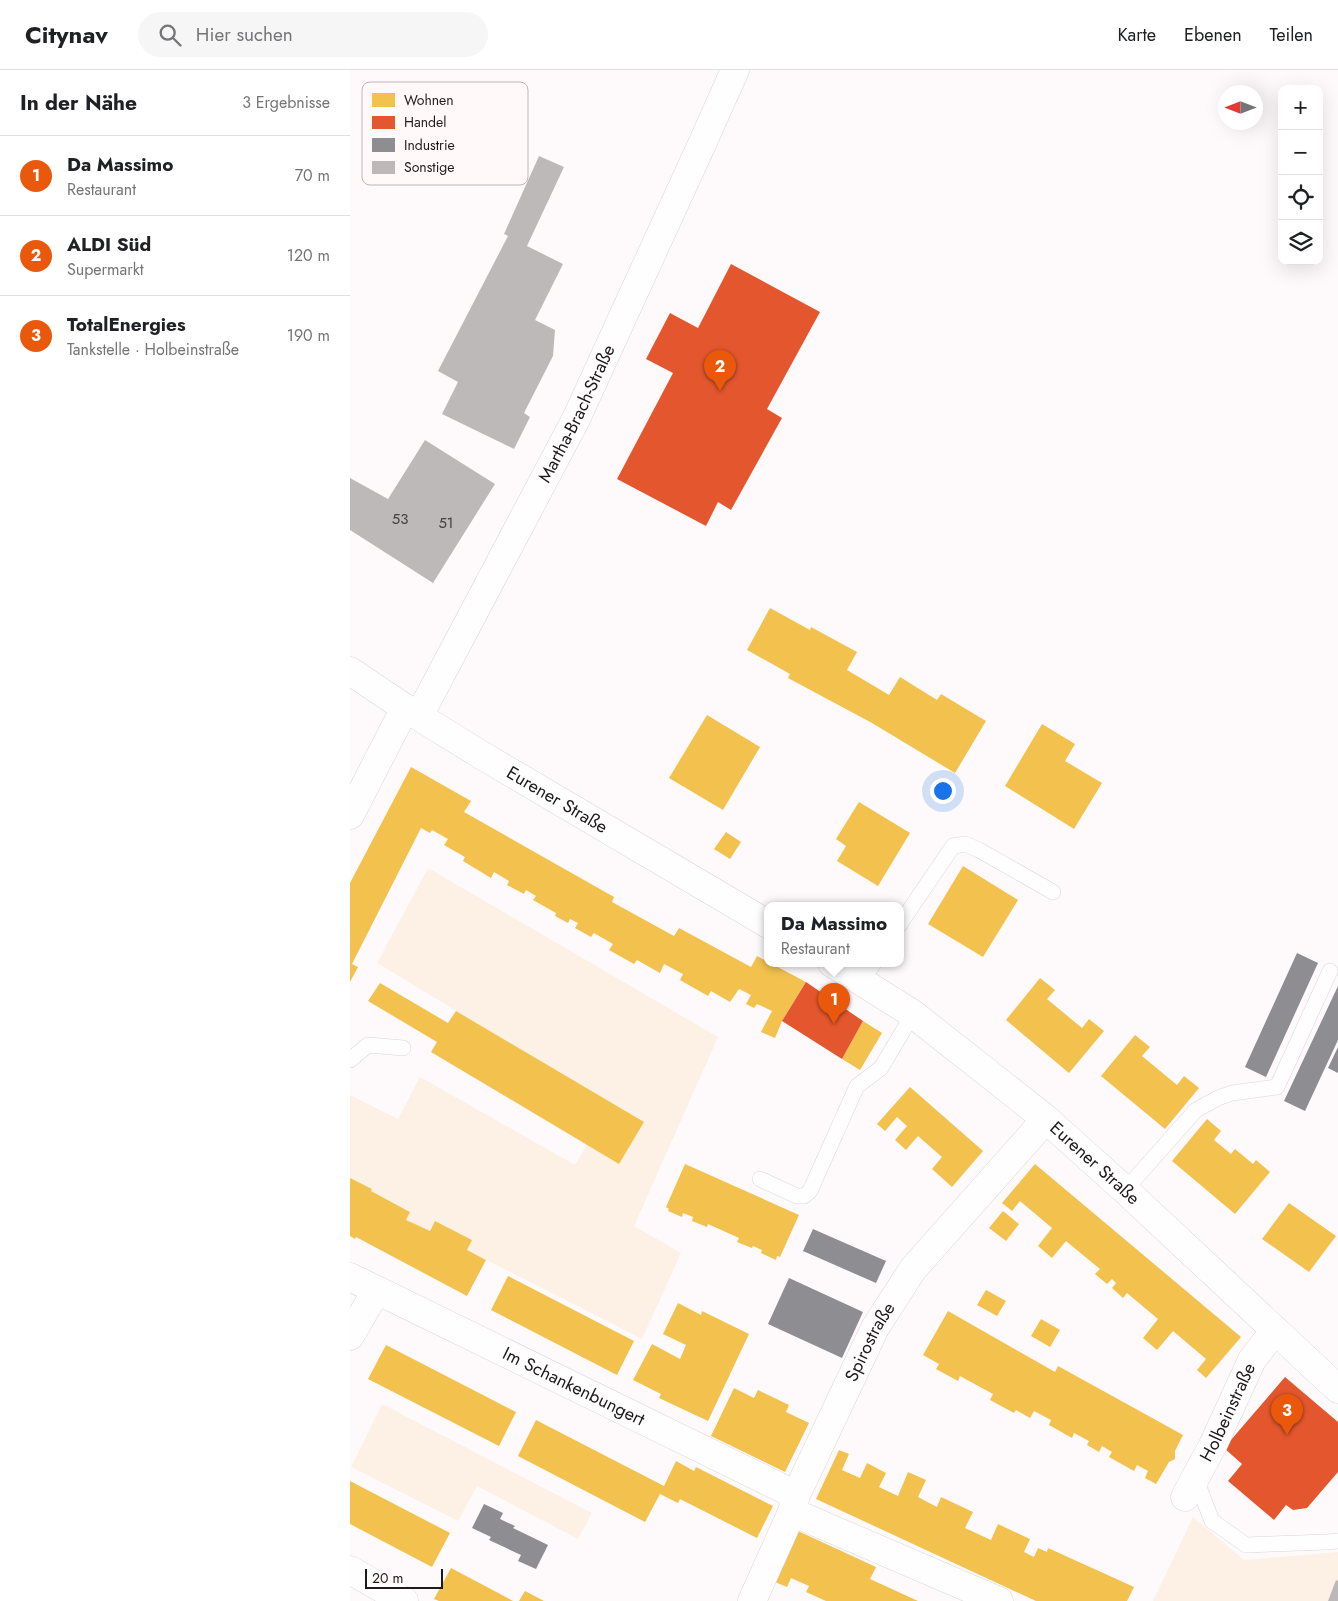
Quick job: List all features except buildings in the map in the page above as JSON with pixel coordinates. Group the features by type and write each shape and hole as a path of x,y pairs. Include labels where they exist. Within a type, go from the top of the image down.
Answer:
{"street":[{"name":"Martha-Brach-Straße","path":"350,816 412,712 576,419 735,70"},
{"name":"Eurener Straße","path":"350,671 483,756 764,922"},
{"name":"Eurener Straße","path":"848,967 868,972 913,1014 1046,1119 1125,1190 1338,1389"},
{"name":"Spirostraße","path":"752,1601 794,1504 875,1328 890,1303 913,1269 1046,1119"},
{"name":"Im Schankenbungert","path":"350,1277 794,1504 999,1601"},
{"path":"350,1336 376,1291"},
{"name":"Holbeinstraße","path":"1190,1487 1252,1360 1274,1330"},
{"path":"350,1570 404,1601"}],"lane":[{"path":"904,918 953,846 965,844 979,850 1053,892"},
{"path":"1125,1190 1196,1110 1232,1093 1277,1087 1330,971"},
{"path":"760,1180 797,1196 804,1196 810,1191 857,1086 881,1068 913,1014"},
{"path":"350,1060 368,1045 403,1048"},
{"path":"1190,1487 1212,1521 1246,1545 1338,1541"}],"shaded area":[{"path":"428,868 718,1037 634,1226 681,1253 642,1339 467,1250 472,1240 436,1221 430,1231 406,1220 410,1211 350,1178 350,1095 398,1119 420,1077 575,1165 587,1145 518,1048 377,963"},
{"path":"382,1404 592,1513 578,1539 477,1486 458,1521 351,1467"},
{"path":"1193,1517 1244,1560 1338,1552 1338,1601 1153,1601"}],"place":[{"name":"ALDI Süd","path":"720,391"},
{"name":"Da Massimo","path":"834,1024"},
{"name":"TotalEnergies","path":"1287,1435"}]}
